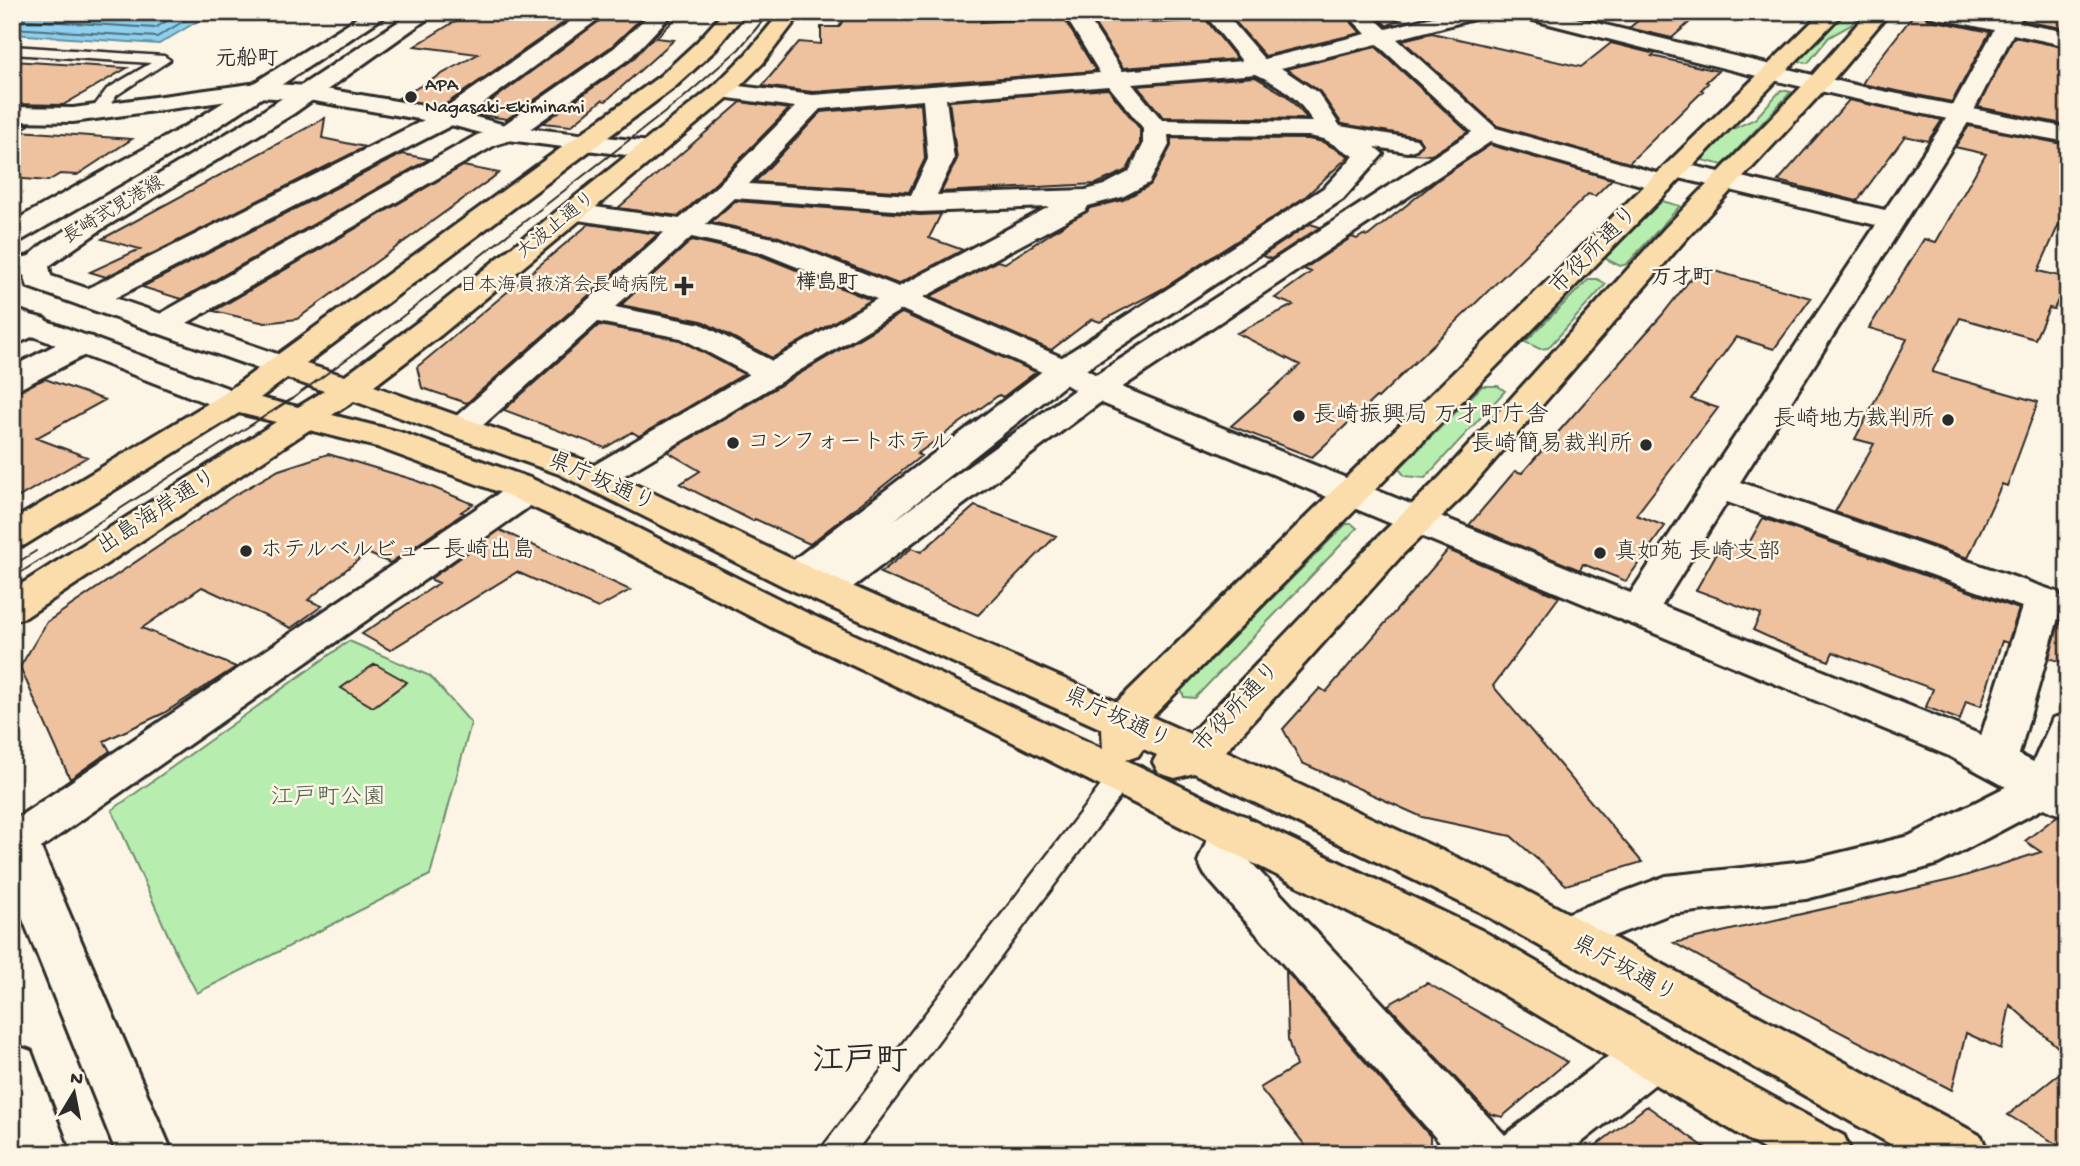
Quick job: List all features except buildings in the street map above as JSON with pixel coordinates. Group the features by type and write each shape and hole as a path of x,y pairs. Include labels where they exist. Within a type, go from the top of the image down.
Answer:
{"highway":[{"path":"12,537 234,402 589,142 667,81 705,47 736,12"},
{"name":"大波止通り","path":"304,419 348,390 430,328 722,91 755,58 792,12"},
{"name":"市役所通り","path":"1123,722 1160,682 1834,12"},
{"name":"市役所通り","path":"1122,776 1197,756 1227,720 1506,428 1722,183 1817,84 1880,12"},
{"name":"県庁坂通り","path":"281,366 461,427 596,478 810,583 1197,756 1495,897 1961,1154"},
{"name":"県庁坂通り","path":"234,402 388,439 527,491 604,526 789,620 1122,776 1465,946 1650,1056 1824,1154"},
{"name":"出島海岸通り","path":"12,608 304,419"},
{"path":"1122,776 1123,722"}],"street":[{"name":"長崎式見港線","path":"12,234 198,129 381,12"},
{"name":"長崎式見港線","path":"281,366 38,281 23,267 69,236 308,93 427,12"},
{"path":"90,299 449,117 597,12"},
{"path":"162,325 485,140 508,133 622,53 664,12"},
{"path":"596,478 991,246 1087,198 1113,191 1140,177 1156,145 1156,127 1115,78 1073,12"},
{"path":"810,583 1064,370 1334,193 1370,154 1333,134 1310,98 1285,79 1259,67 1213,12"},
{"path":"1355,12 1487,133 1669,176 1722,183 1891,220"},
{"path":"722,91 813,102 1259,67 1384,38 1478,12"},
{"path":"1525,12 1771,74 1959,116 2068,135"},
{"path":"1935,12 2010,19 2068,39"},
{"path":"1638,612 1959,116 2010,19"},
{"path":"12,114 53,116 97,112 258,90 308,93 449,117 508,133 650,150"},
{"path":"920,204 941,159 934,94"},
{"path":"461,427 687,228 728,190 813,102"},
{"path":"1156,127 1308,129 1408,144"},
{"path":"810,583 1097,389 1487,133"},
{"path":"728,190 920,204 1087,198"},
{"path":"574,212 687,228 768,245 900,298 1064,370 1097,389 1964,745 2056,794"},
{"path":"591,312 690,331 773,374"},
{"path":"20,326 82,344 234,402"},
{"path":"12,380 82,344"},
{"path":"1719,487 2043,601 1995,761"},
{"path":"145,1154 14,838 527,491"},
{"path":"2056,794 2068,729"},
{"path":"1562,936 1666,895 1806,880 1921,851 2056,794"},
{"path":"1232,830 1222,862 1486,1154"},
{"path":"1524,1154 1650,1056"},
{"path":"12,1068 42,1154"}],"lane":[{"path":"12,50 164,60 112,92 97,112"},
{"path":"836,1154 1122,776"}],"green space":[{"path":"1845,12 1862,12 1851,25 1829,37 1808,63 1797,61"},
{"path":"1781,90 1791,92 1723,165 1702,160 1728,131 1755,119"},
{"path":"1662,201 1680,206 1627,264 1620,266 1604,258"},
{"path":"1589,279 1597,279 1606,284 1548,348 1540,349 1525,342"},
{"path":"1482,386 1498,386 1505,391 1425,478 1405,476 1399,469"},
{"path":"1346,524 1357,528 1195,698 1184,697 1181,690"},
{"name":"江戸町公園","path":"349,641 430,676 471,723 430,875 197,993 177,955 112,810"}],"water":[{"path":"12,12 213,12 159,44 12,34"},
{"path":"213,12 259,12 255,15"}],"tram line":[{"path":"12,578 293,398 358,351 682,99 739,49 770,12"},
{"path":"12,566 36,551"}],"place":[{"name":"APA Nagasaki-Ekiminami","path":"411,97"},
{"name":"日本海員掖済会長崎病院","path":"684,286"},
{"name":"長崎振興局 万才町庁舎","path":"1299,416"},
{"name":"長崎地方裁判所","path":"1948,420"},
{"name":"コンフォートホテル","path":"733,443"},
{"name":"長崎簡易裁判所","path":"1646,445"},
{"name":"ホテルベルビュー長崎出島","path":"246,551"},
{"name":"真如苑 長崎支部","path":"1600,553"}],"district":[{"name":"元船町","path":"247,60"},
{"name":"万才町","path":"1682,279"},
{"name":"樺島町","path":"827,284"},
{"name":"江戸町","path":"860,1063"}]}
